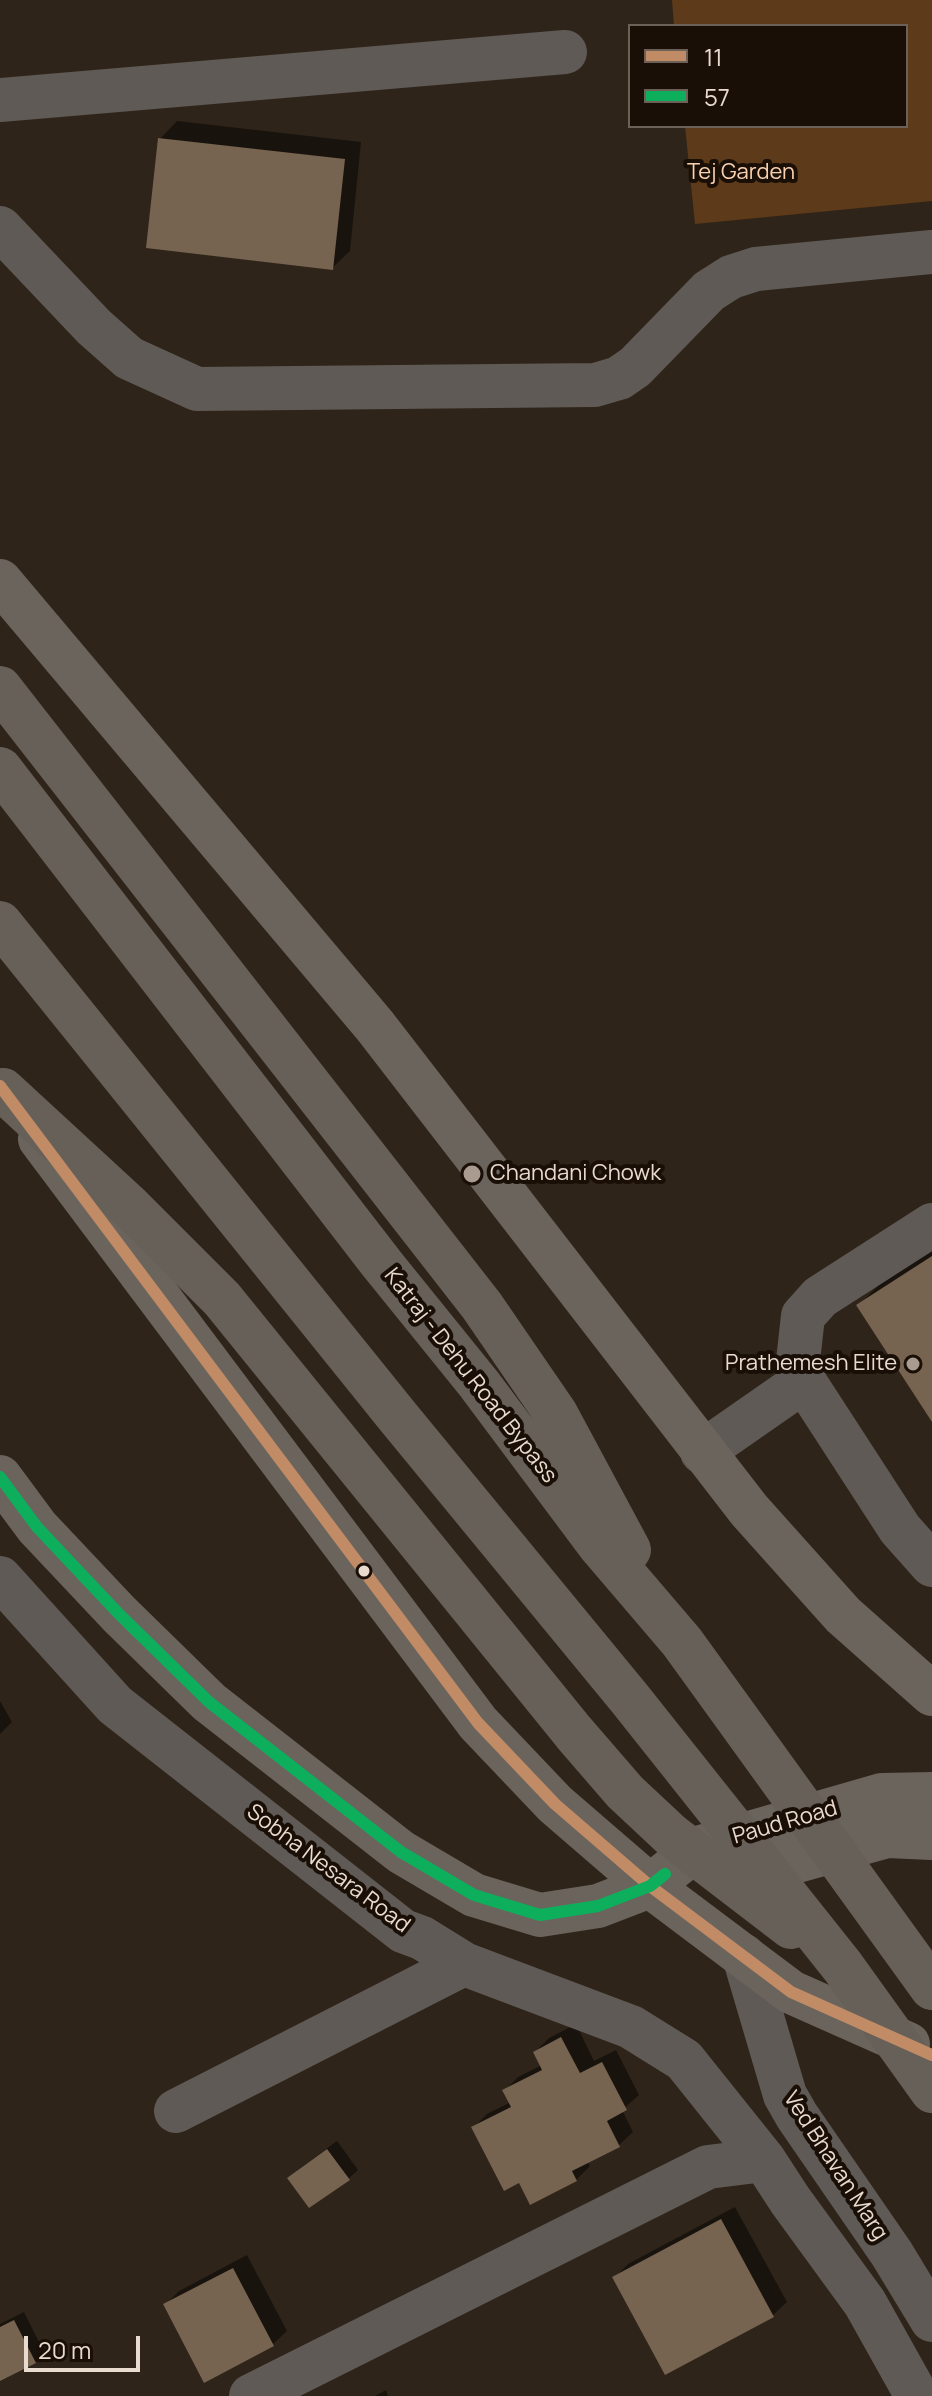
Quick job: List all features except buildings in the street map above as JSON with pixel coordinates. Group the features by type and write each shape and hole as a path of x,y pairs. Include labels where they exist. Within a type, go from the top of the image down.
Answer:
{"highway":[{"path":"0,688 482,1306 556,1414 682,1642"},
{"name":"Katraj - Dehu Road Bypass","path":"0,769 382,1264 479,1384 600,1546 682,1642 932,1988"},
{"path":"0,923 630,1699 843,1967 932,2091"},
{"path":"2,1088 130,1207 222,1299 625,1792 671,1835 843,1967"}],"main road":[{"path":"0,581 375,1026 749,1510 843,1615 932,1694"},
{"path":"2,1088 478,1723 555,1804 650,1886 791,1992 932,2055"},
{"name":"Paud Road","path":"0,1477 37,1527 119,1614 209,1702 401,1852 474,1895 540,1915 598,1906 650,1886 698,1848 882,1795 932,1794"},
{"name":"Paud Road","path":"650,1886 709,1886 887,1836 932,1838"}],"street":[{"path":"0,100 565,52"},
{"path":"0,228 94,327 129,358 197,389 595,385 619,378 635,367 709,291 731,277 756,269 932,252"},
{"path":"932,1225 820,1297 803,1316 798,1361 804,1381 900,1529 932,1565"},
{"path":"702,1452 804,1381"},
{"name":"Sobha Nesara Road","path":"0,1578 115,1705 403,1931 422,1938 464,1964 631,2027 684,2060 764,2160 865,2303 917,2396"},
{"name":"Ved Bhavan Marg","path":"744,1956 785,2095 892,2254 932,2320"},
{"path":"176,2111 464,1964"},
{"path":"251,2396 708,2167 764,2160"}],"green space":[{"name":"Tej Garden","path":"672,0 932,0 932,201 695,224 685,128 908,128 908,24 674,24"}],"transit line":[{"name":"11","path":"0,1086 478,1723 555,1804 650,1886 791,1992 932,2055"},
{"name":"57","path":"0,1477 37,1527 119,1614 209,1702 401,1852 474,1895 540,1915 598,1906 650,1886 665,1874"}],"place":[{"name":"Chandani Chowk","path":"472,1174"},
{"name":"Prathemesh Elite","path":"913,1364"}]}
